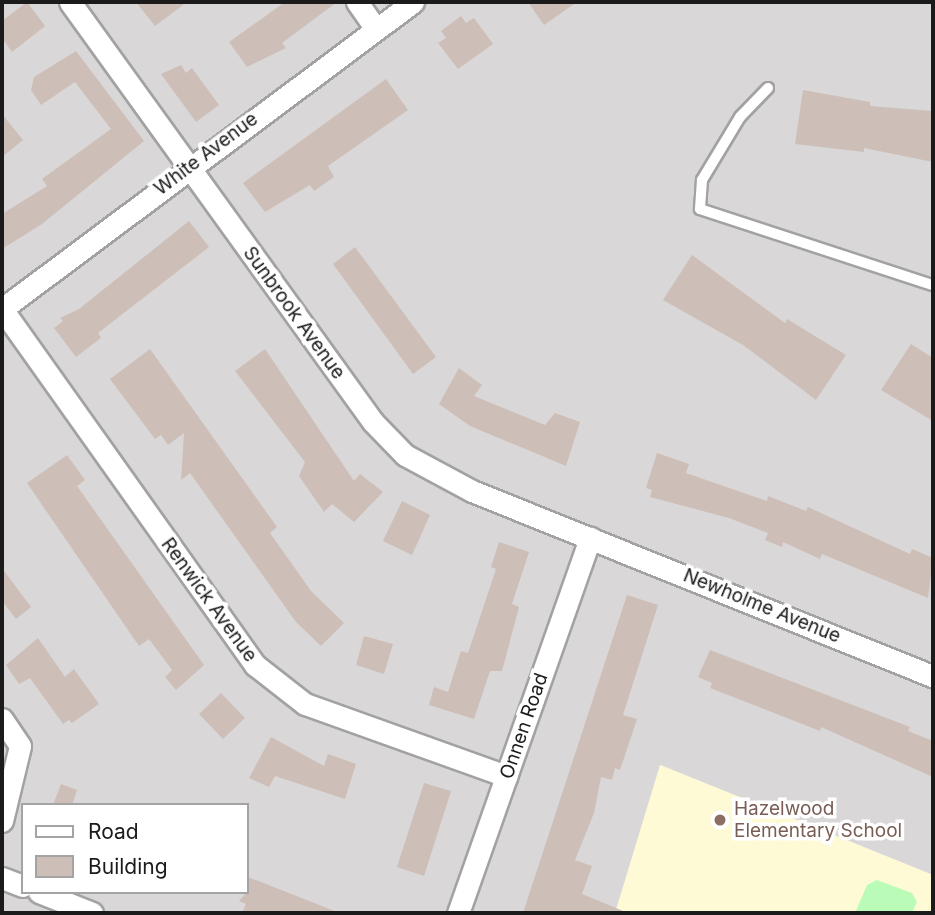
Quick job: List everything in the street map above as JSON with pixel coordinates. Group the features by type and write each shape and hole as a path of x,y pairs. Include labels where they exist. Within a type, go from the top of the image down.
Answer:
{"street":[{"name":"Sunbrook Avenue","path":"70,2 191,165 373,422 405,455 472,491 590,538"},
{"path":"357,2 376,29"},
{"name":"White Avenue","path":"2,309 191,165 413,2"},
{"name":"Renwick Avenue","path":"2,309 255,665 305,704 506,776"},
{"name":"Newholme Avenue","path":"590,538 933,676"},
{"name":"Onnen Road","path":"458,913 590,538"},
{"path":"2,719 20,746 2,821"},
{"path":"2,878 21,885"},
{"path":"44,894 92,913"}],"lane":[{"path":"768,88 740,117 702,180 700,209 933,285"}],"shaded area":[{"path":"2,2 933,2 933,875 661,765 615,913 2,913"},
{"name":"Hazelwood Elementary School","path":"660,765 933,875 933,913 615,913"}],"green space":[{"path":"877,880 912,893 917,902 912,913 855,913 867,885"}],"building":[{"path":"27,2 45,26 12,52 2,38 2,21"},
{"path":"136,2 187,2 155,26"},
{"path":"285,2 337,2 282,43 286,48 247,67 229,42"},
{"path":"528,2 577,2 544,25"},
{"path":"461,16 466,23 474,18 493,44 458,69 438,43 446,38 441,31"},
{"path":"76,51 144,141 42,224 2,249 2,214 47,186 42,179 111,129 75,82 41,105 31,90 34,77"},
{"path":"181,65 186,73 192,68 219,105 196,122 161,74"},
{"path":"386,79 408,110 328,166 334,177 314,191 310,185 265,212 243,183"},
{"path":"803,90 870,102 870,106 933,111 933,162 864,148 864,152 795,144"},
{"path":"2,114 23,140 2,157"},
{"path":"189,221 209,247 98,333 101,338 76,357 54,328 63,321 60,318 79,309"},
{"path":"355,247 436,357 413,374 333,264"},
{"path":"692,255 785,323 787,319 846,355 816,400 743,345 663,300"},
{"path":"911,344 933,358 933,421 881,390"},
{"path":"150,349 277,527 270,533 311,591 344,623 321,646 296,622 190,473 181,480 184,433 168,445 161,435 155,439 110,379"},
{"path":"265,349 354,481 360,474 383,492 354,522 332,504 324,512 299,476 305,462 235,371"},
{"path":"459,368 482,385 474,396 545,425 555,413 580,422 566,466 470,426 439,404"},
{"path":"657,453 689,464 686,473 767,501 768,496 806,511 808,507 910,554 912,549 933,558 928,598 822,554 820,559 783,542 782,547 765,540 768,533 729,518 650,497 652,490 646,488"},
{"path":"67,455 85,480 77,486 204,665 176,690 165,677 172,670 149,639 139,646 27,483"},
{"path":"402,501 430,515 412,555 383,541"},
{"path":"499,542 529,552 512,604 519,607 502,671 490,671 474,719 429,705 434,687 448,692 461,651 468,653 496,569 491,567"},
{"path":"2,568 31,607 16,619 2,601"},
{"path":"627,595 658,605 623,715 637,719 620,770 615,768 612,780 601,777 594,813 575,860 592,866 582,894 628,913 523,913"},
{"path":"364,636 393,644 384,674 356,665"},
{"path":"38,638 65,677 74,669 99,704 72,723 69,720 63,724 30,678 19,684 6,665"},
{"path":"710,650 910,727 908,731 933,741 933,777 821,727 820,731 710,688 712,683 698,677"},
{"path":"221,693 245,718 223,739 199,714"},
{"path":"271,737 324,766 328,754 356,764 345,799 275,776 269,787 249,778"},
{"path":"424,783 451,791 424,876 397,867"},
{"path":"61,784 77,790 73,803 54,803"},
{"path":"248,877 337,913 242,913 246,904 239,901 248,894"}],"place":[{"name":"Hazelwood Elementary School","path":"720,820"}]}
